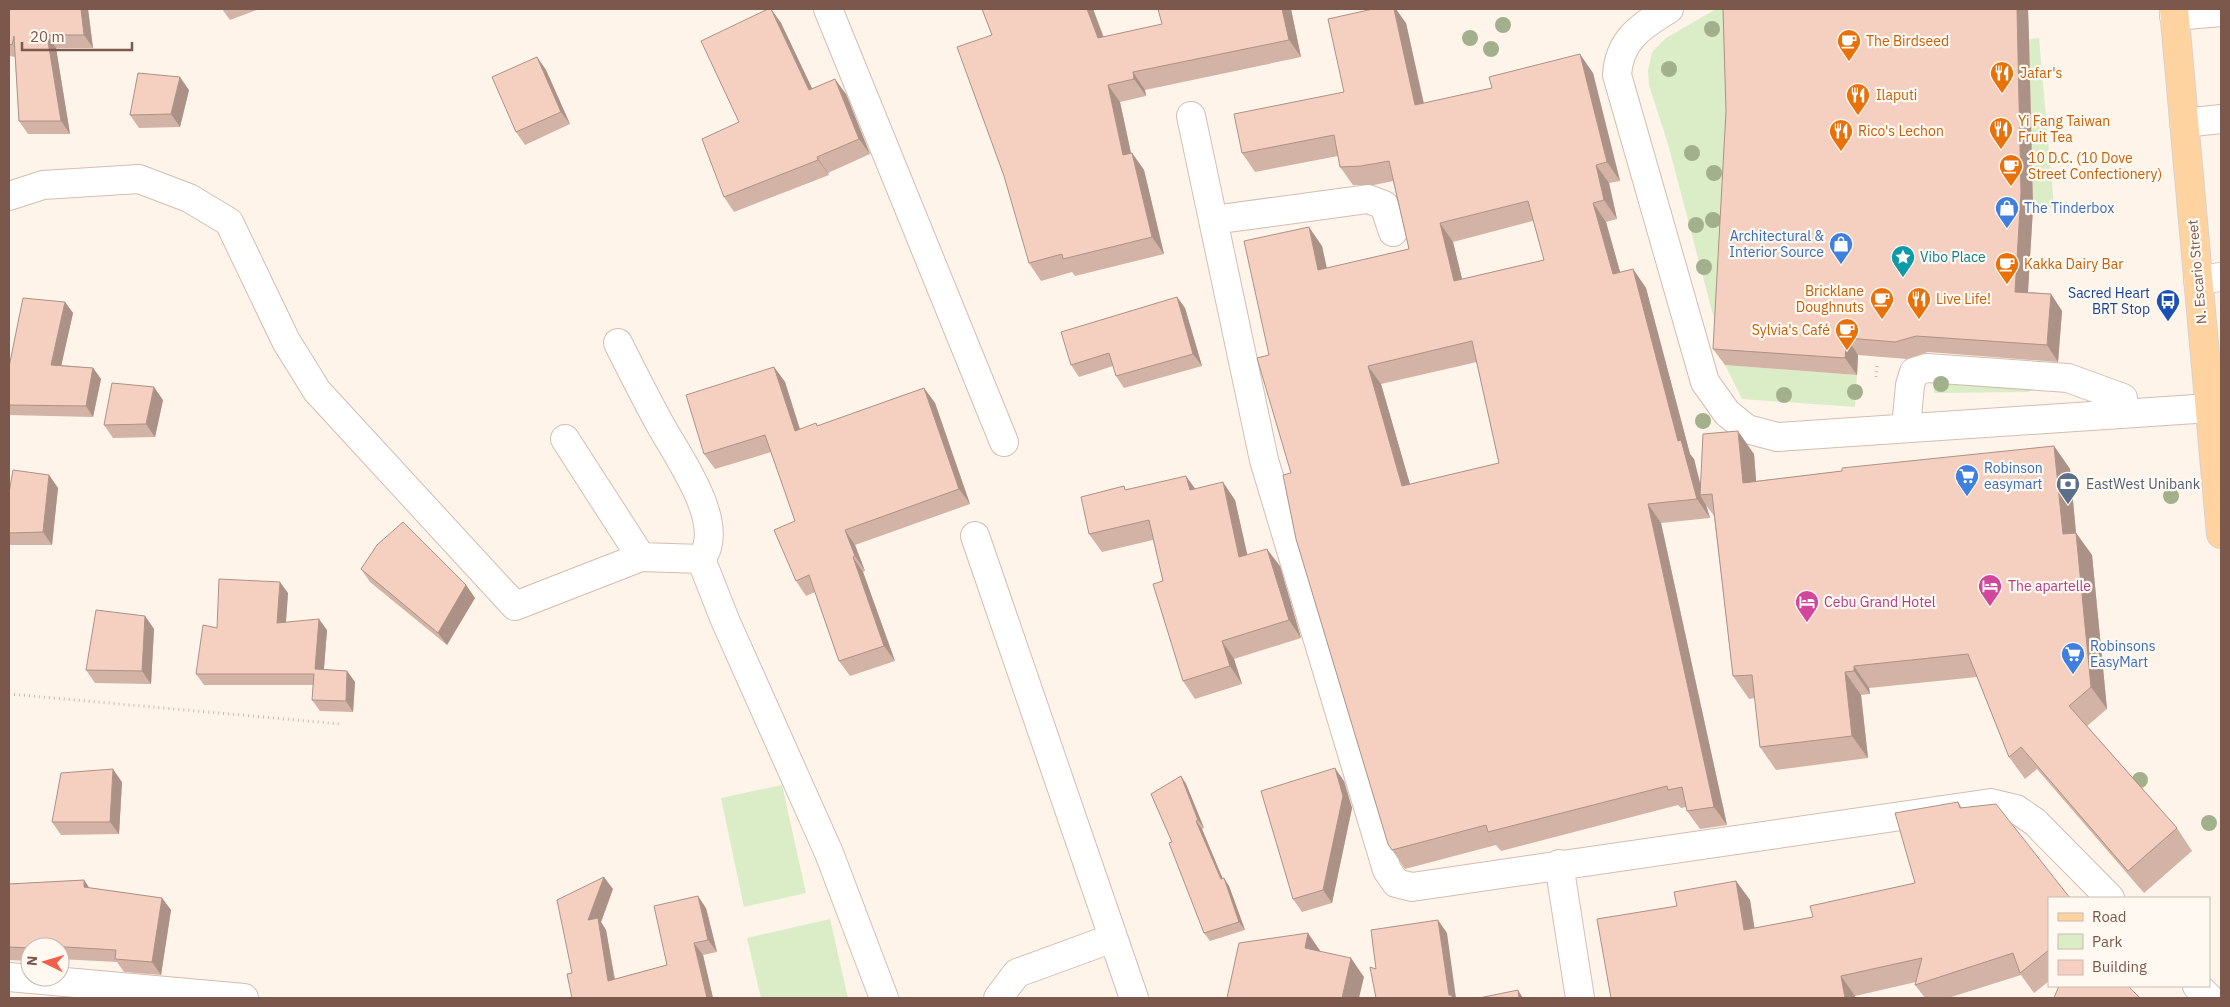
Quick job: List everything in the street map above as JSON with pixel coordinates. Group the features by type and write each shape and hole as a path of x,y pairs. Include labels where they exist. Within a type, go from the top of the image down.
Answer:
{"main road":[{"name":"N. Escario Street","path":"2174,12 2184,124 2210,278 2210,408 2221,534"}],"street":[{"path":"828,9 1004,442"},
{"path":"1669,9 1645,24 1624,46 1618,58 1618,75 1705,382 1727,413 1747,429 1777,437 2210,408"},
{"path":"2174,12 2221,12"},
{"path":"1191,116 1264,460 1387,870 1396,883 1412,887 1559,864 1991,803 2016,809 2035,822 2109,897"},
{"path":"2184,124 2221,119"},
{"path":"9,196 43,185 139,179 189,198 229,222 286,341 317,391 515,606 641,557 701,559"},
{"path":"1213,220 1368,199 1384,205 1393,232"},
{"path":"618,343 661,426 687,468 700,498 709,537 707,551 701,559"},
{"path":"1906,428 1910,385 1914,372 1927,368 2068,378 2122,398"},
{"path":"565,439 641,557"},
{"path":"975,536 1134,998"},
{"path":"701,559 725,620 829,853 884,998"},
{"path":"1559,864 1580,998"},
{"path":"998,998 1017,973 1113,938"},
{"path":"9,977 244,998"},
{"path":"2198,987 2209,998"}],"path":[{"path":"9,694 340,724"}],"green space":[{"path":"1716,9 1734,9 1717,317 1713,315 1668,144 1649,85 1648,71 1652,52 1666,38"},
{"path":"2039,38 2054,207 2033,208 2029,39"},
{"path":"1725,365 1857,375 1855,407 1742,399"},
{"path":"2051,381 2028,392 1934,393 1933,382"},
{"path":"782,785 806,893 744,907 721,798"},
{"path":"830,919 848,998 761,998 747,938"}],"building":[{"path":"9,9 81,9 84,35 47,35 61,121 19,121 14,36 12,45 9,44"},
{"path":"771,9 809,90 835,79 859,139 817,157 818,160 724,197 702,139 739,122 701,41"},
{"path":"982,9 1087,9 1098,38 1162,24 1158,9 1282,9 1289,40 1133,72 1134,79 1108,85 1123,155 1132,153 1152,237 1063,259 1062,254 1029,263 1004,176 957,47 992,35"},
{"path":"1373,9 1394,9 1415,105 1492,88 1489,77 1580,54 1607,162 1596,165 1604,200 1593,203 1613,274 1633,269 1678,441 1681,440 1697,499 1648,504 1714,807 1687,811 1682,787 1668,790 1667,786 1488,832 1486,825 1392,850 1388,844 1296,539 1283,475 1291,473 1257,358 1269,355 1244,241 1309,227 1318,270 1409,249 1389,161 1361,166 1340,167 1334,135 1242,153 1234,114 1344,92 1328,19","holes":["1528,201 1544,260 1454,281 1440,223","1472,341 1499,463 1402,486 1368,366"]},
{"path":"1723,9 2017,9 2021,192 2015,292 2051,294 2047,345 1916,336 1895,342 1847,338 1845,358 1713,349 1726,111"},
{"path":"537,57 561,112 516,132 492,77"},
{"path":"138,73 180,77 171,114 130,115"},
{"path":"1177,297 1193,354 1116,376 1109,353 1071,365 1061,332"},
{"path":"23,298 65,302 51,365 93,368 86,406 9,405 9,367"},
{"path":"774,367 795,431 816,423 817,426 924,388 959,489 845,530 884,646 839,661 809,575 796,581 774,530 795,521 765,435 704,454 686,395"},
{"path":"112,383 154,387 146,424 104,425"},
{"path":"1738,431 1743,483 1842,471 1842,468 2054,446 2063,534 2076,533 2091,687 2069,706 2177,828 2128,871 2021,747 2009,757 1968,654 1854,666 1854,671 1845,672 1852,736 1760,747 1752,675 1733,676 1712,494 1700,495 1703,434"},
{"path":"13,470 49,475 43,532 9,533 9,493"},
{"path":"1186,476 1190,490 1223,482 1239,557 1267,549 1289,620 1222,641 1230,666 1183,681 1153,584 1163,581 1149,520 1089,534 1081,497 1124,486 1125,490"},
{"path":"403,522 466,585 438,633 361,569 377,545"},
{"path":"219,579 280,582 277,623 319,619 315,669 347,671 346,701 312,700 314,674 196,674 203,625 217,628"},
{"path":"96,610 145,616 142,671 86,670"},
{"path":"1335,768 1343,796 1323,890 1293,899 1261,791"},
{"path":"113,769 110,822 52,822 61,773"},
{"path":"1181,776 1198,820 1196,821 1221,879 1224,878 1239,922 1204,933 1169,843 1172,842 1151,794"},
{"path":"1958,802 1960,808 1996,804 2069,897 2048,897 2048,951 2020,973 2013,953 1915,985 1922,958 1841,976 1845,998 1611,998 1597,919 1677,906 1674,892 1736,881 1744,930 1813,917 1810,906 1915,883 1895,813"},
{"path":"604,877 588,920 598,918 608,981 667,965 654,906 698,896 708,940 694,943 707,998 572,998 567,974 572,973 557,900"},
{"path":"84,880 84,887 162,898 152,962 115,959 116,950 70,947 70,937 20,937 20,948 9,947 9,884"},
{"path":"1438,920 1449,995 1452,995 1452,998 1376,998 1370,967 1376,969 1371,930"},
{"path":"1308,933 1305,948 1351,958 1342,998 1227,998 1239,943"},
{"path":"2059,987 2129,987 2140,998 2054,998"},
{"path":"1518,990 1519,998 1479,998"}],"place":[{"name":"The Birdseed","path":"1849,62"},
{"name":"Jafar's","path":"2002,94"},
{"name":"Ilaputi","path":"1858,116"},
{"name":"Yi Fang Taiwan Fruit Tea","path":"2001,150"},
{"name":"Rico's Lechon","path":"1841,152"},
{"name":"10 D.C. (10 Dove Street Confectionery)","path":"2011,187"},
{"name":"The Tinderbox","path":"2007,229"},
{"name":"Architectural & Interior Source","path":"1841,265"},
{"name":"Vibo Place","path":"1903,278"},
{"name":"Kakka Dairy Bar","path":"2007,285"},
{"name":"Bricklane Doughnuts","path":"1882,320"},
{"name":"Live Life!","path":"1919,320"},
{"name":"Sacred Heart BRT Stop","path":"2168,322"},
{"name":"Sylvia's Café","path":"1847,351"},
{"name":"Robinson easymart","path":"1967,497"},
{"name":"EastWest Unibank","path":"2068,505"},
{"name":"The apartelle","path":"1990,607"},
{"name":"Cebu Grand Hotel","path":"1807,623"},
{"name":"Robinsons EasyMart","path":"2073,675"}]}
